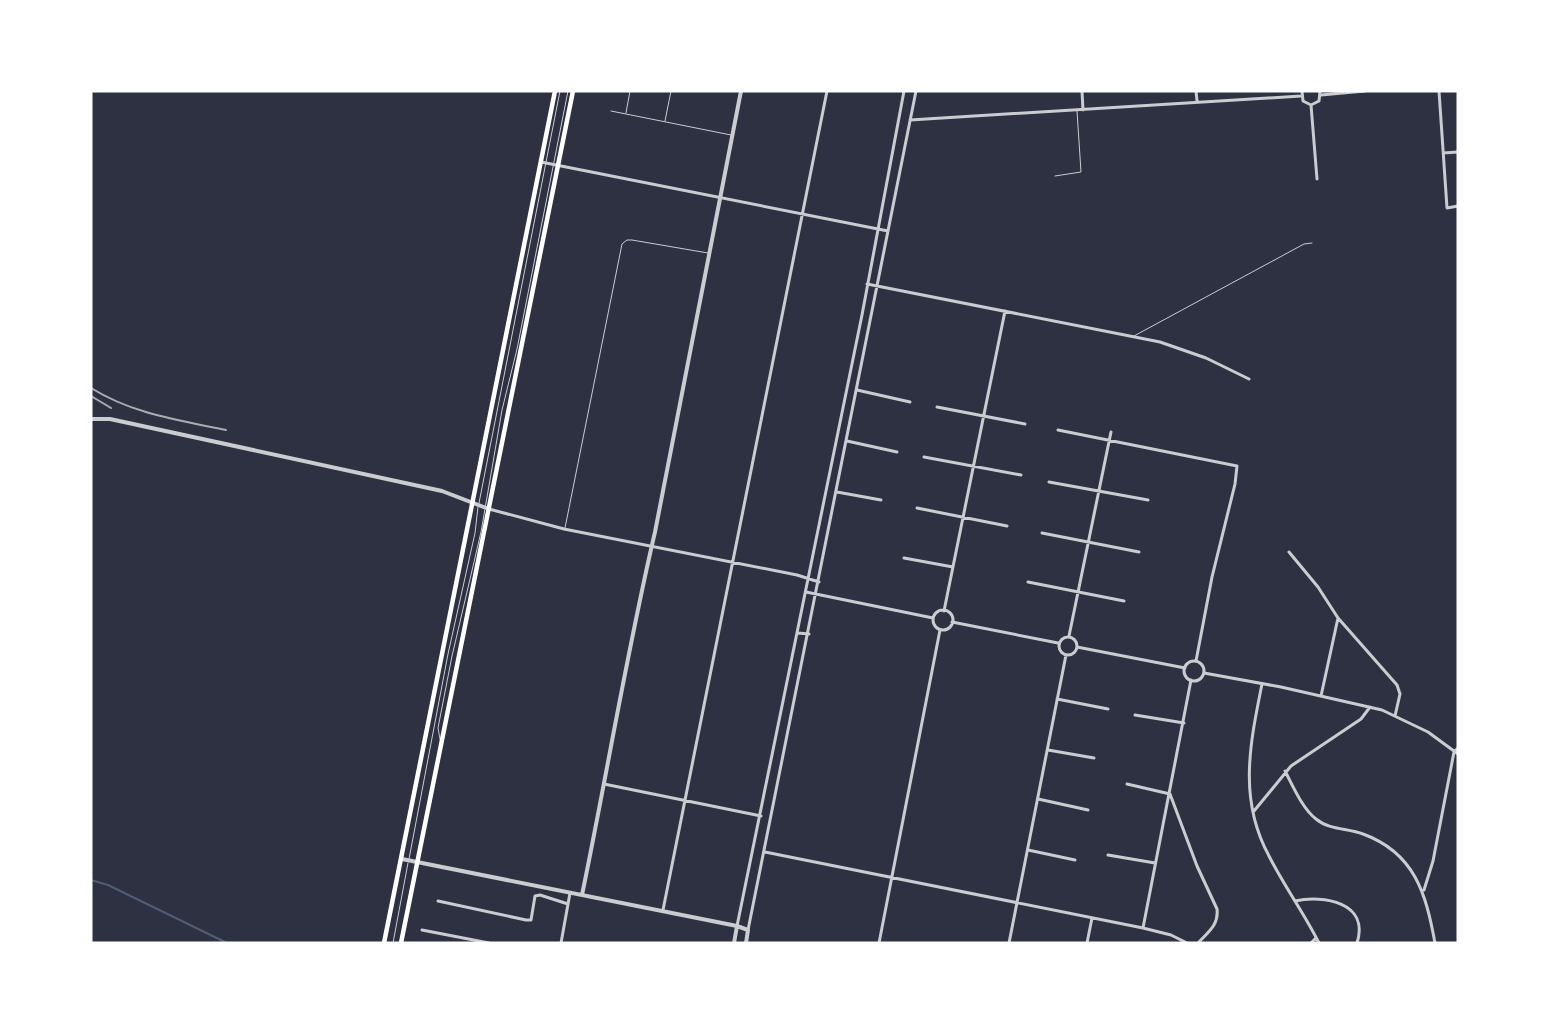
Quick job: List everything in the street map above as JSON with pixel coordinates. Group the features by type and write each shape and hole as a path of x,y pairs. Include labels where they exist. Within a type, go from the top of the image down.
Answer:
{"main road":[{"path":"384,943 476,503 544,163 555,91"},
{"path":"401,943 419,862 487,508 556,165 574,91"}],"street":[{"path":"582,895 640,593 652,547 741,91"},
{"path":"663,910 827,91"},
{"path":"734,943 809,579 904,91"},
{"path":"746,943 916,91"},
{"path":"1082,91 1083,110"},
{"path":"1196,91 1197,101"},
{"path":"1302,91 1303,101 1311,105"},
{"path":"1311,105 1319,101 1320,93 1365,91"},
{"path":"1439,91 1447,208 1458,206"},
{"path":"910,120 1301,96"},
{"path":"1311,105 1317,179"},
{"path":"1443,153 1458,152"},
{"path":"544,163 888,231"},
{"path":"867,284 1133,336 1191,352 1248,379"},
{"path":"944,610 1005,312"},
{"path":"857,390 910,402"},
{"path":"937,407 1025,424"},
{"path":"91,418 102,418 442,491 487,508 564,529 733,562 819,582"},
{"path":"1058,430 1234,464 1238,468 1212,577 1196,661"},
{"path":"1069,636 1110,432"},
{"path":"847,441 897,452"},
{"path":"924,456 1021,475"},
{"path":"1050,482 1148,500"},
{"path":"837,492 881,500"},
{"path":"917,508 1007,526"},
{"path":"1042,533 1139,552"},
{"path":"1289,552 1318,587 1338,618 1398,685 1400,694 1395,716"},
{"path":"904,558 953,567"},
{"path":"1028,582 1124,601"},
{"path":"806,592 933,618"},
{"path":"944,610 950,613 952,622 948,629 940,630 934,626 933,618 937,612 944,610"},
{"path":"1321,696 1338,618"},
{"path":"952,622 1058,643"},
{"path":"879,943 940,630"},
{"path":"798,633 809,634"},
{"path":"1069,636 1075,640 1077,647 1073,653 1066,655 1060,651 1058,643 1063,637 1069,636"},
{"path":"1077,647 1184,668"},
{"path":"1009,943 1066,655"},
{"path":"1196,661 1203,667 1204,673 1200,678 1192,680 1186,677 1184,668 1189,662 1196,661"},
{"path":"1204,673 1370,707 1395,716 1428,732 1456,753"},
{"path":"1143,928 1192,680"},
{"path":"1262,684 1248,770 1249,793 1263,844 1319,943"},
{"path":"1057,699 1108,709"},
{"path":"1254,811 1285,771 1306,754 1361,719 1370,707"},
{"path":"1135,715 1184,723"},
{"path":"1423,891 1433,861 1458,748"},
{"path":"1048,750 1094,758"},
{"path":"1285,771 1316,820 1330,826 1363,834 1385,845 1410,868 1423,891 1435,943"},
{"path":"604,784 761,816"},
{"path":"1127,784 1170,794"},
{"path":"1170,794 1197,866 1217,909 1218,916 1214,926 1198,943"},
{"path":"1038,799 1088,810"},
{"path":"1028,850 1075,860"},
{"path":"765,852 1143,928 1171,935 1187,943"},
{"path":"1108,855 1155,863"},
{"path":"402,859 663,910 748,930"},
{"path":"561,943 570,893"},
{"path":"438,901 526,920 531,920 533,916 536,896 540,895 568,904"},
{"path":"1295,901 1317,899 1342,904 1352,913 1358,923 1358,943"},
{"path":"1087,943 1092,918"},
{"path":"422,930 489,943"},
{"path":"1311,943 1316,938"}],"lane":[{"path":"544,163 560,91"},
{"path":"556,165 568,91"},
{"path":"626,114 630,91"},
{"path":"665,122 671,91"},
{"path":"1055,176 1081,172 1077,110"},
{"path":"611,111 732,135"},
{"path":"564,529 622,244 627,240 632,240 709,253"},
{"path":"1133,336 1304,244 1312,243"},
{"path":"393,943 448,654 475,533 476,503"}],"waterway":[{"path":"91,880 108,885 227,943"}],"railway":[{"path":"91,388 123,404 156,415 226,430"},
{"path":"91,396 111,408"}]}
